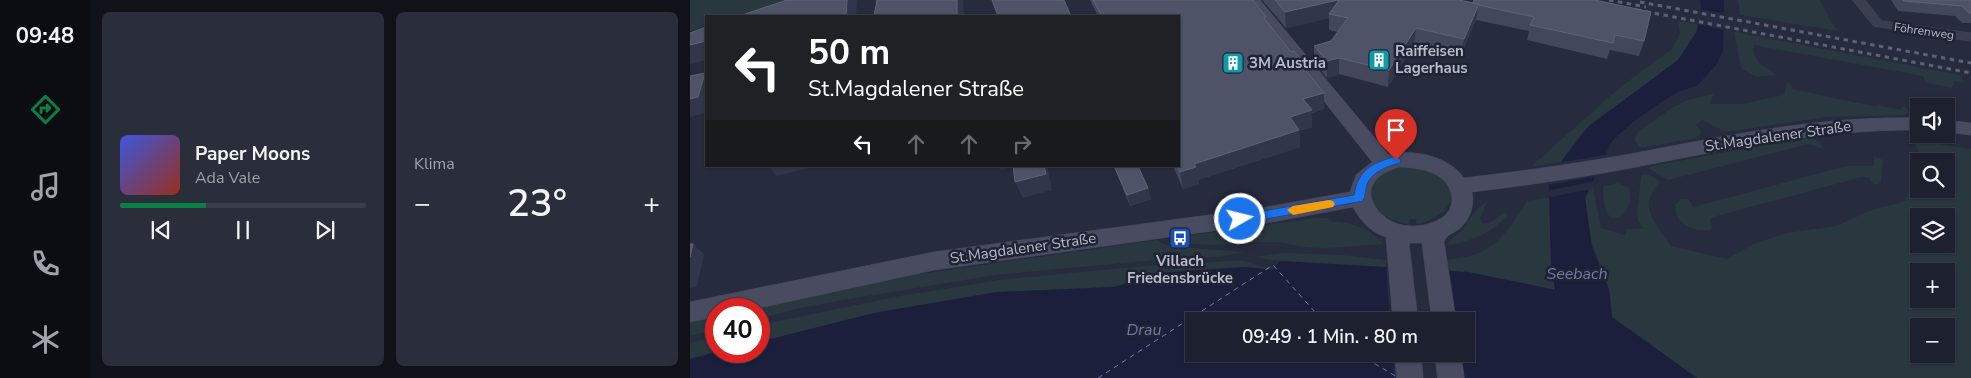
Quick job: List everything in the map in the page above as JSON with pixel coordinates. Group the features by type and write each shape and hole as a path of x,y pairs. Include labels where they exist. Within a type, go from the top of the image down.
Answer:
{"street":[{"path":"1252,0 1373,147 1384,163"},
{"name":"Föhrenweg","path":"1859,0 1878,24 1971,37"},
{"name":"St.Magdalener Straße","path":"1460,186 1519,179 1814,127 1882,122 1910,124"},
{"path":"1955,127 1971,130"},
{"path":"1396,160 1413,160 1436,165 1450,174 1460,186 1463,194 1462,210 1455,220 1434,237 1414,235 1398,238 1368,216 1359,198 1361,182 1370,172 1384,163 1396,160"},
{"name":"St.Magdalener Straße","path":"690,312 934,261 1261,216 1359,198"},
{"path":"1434,237 1443,312"},
{"path":"1398,238 1404,312"},
{"path":"1409,362 1410,378"},
{"path":"1449,362 1451,378"}],"shaded area":[{"path":"690,0 800,0 745,15 705,15 705,26 690,31"},
{"path":"1738,0 1820,0 1838,31 1740,15"},
{"path":"1678,20 1698,25 1692,41 1682,56 1653,81 1590,125 1561,162 1532,166 1619,88 1672,49 1680,33"},
{"path":"1734,32 1960,75 1965,83 1954,81 1952,88 1926,83 1923,76 1754,45 1754,55 1757,59 1777,75 1757,77 1741,68"},
{"path":"1787,82 1792,89 1877,107 1877,105 1902,110 1901,106 1907,108 1909,113 1903,115 1826,117 1726,132 1702,120 1696,125 1700,129 1701,134 1696,138 1640,148 1634,139 1638,132 1673,107 1688,100 1714,94 1709,104 1742,104 1784,95"},
{"path":"1809,137 1820,142 1824,149 1809,144 1668,180 1648,168 1651,166"},
{"path":"1915,143 1933,143 1971,149 1971,378 1697,378 1612,317 1609,290 1587,228 1585,215 1589,189 1593,188 1601,228 1625,235 1627,229 1644,229 1638,221 1637,215 1641,175 1646,174 1660,182 1649,199 1649,207 1651,215 1671,246 1727,259 1753,244 1787,233 1836,226 1869,211 1905,201 1909,191 1910,198 1955,198 1955,153 1919,153"},
{"path":"1874,156 1883,160 1879,184 1873,184 1870,178 1862,177 1713,217 1710,219 1712,228 1710,230 1691,228 1682,222 1676,212 1675,205 1681,199 1688,199 1694,207 1846,166 1871,166 1874,165"},
{"path":"1415,166 1435,174 1446,183 1451,190 1451,198 1443,212 1435,217 1417,224 1416,219 1410,219 1409,224 1396,221 1378,211 1372,200 1371,188 1378,175 1386,170"},
{"path":"1618,183 1628,187 1629,205 1625,213 1613,218 1608,214 1604,204 1603,186"},
{"path":"1549,197 1551,265 1556,290 1468,272 1449,271 1447,260 1471,256 1487,249 1506,231 1527,201"},
{"path":"1487,202 1480,218 1483,224 1490,222 1505,212 1508,215 1481,236 1447,245 1479,208"},
{"path":"1316,218 1328,218 1332,222 1353,224 1373,234 1383,244 1315,248 1275,242 1209,245 1184,242 1176,239 1178,237"},
{"path":"1157,240 1166,245 1177,247 1246,252 1217,257 1156,260 995,275 837,301 770,316 770,303 864,282"},
{"path":"1284,253 1342,255 1386,260 1386,267 1280,261 1254,257"},
{"path":"1244,261 1273,270 1245,267 1159,273 1114,287 997,292 874,313 770,339 770,323 900,296 999,280 1145,266"},
{"path":"705,318 705,333 690,336 690,322"},
{"path":"705,339 705,355 690,359 690,343"}],"water":[{"name":"Drau","path":"1700,0 1724,0 1723,51 1716,65 1698,85 1677,92 1657,105 1634,121 1612,141 1585,198 1592,247 1609,290 1612,317 1697,378 690,378 690,359 705,355 705,363 770,363 770,339 874,313 997,292 1114,287 1159,273 1245,267 1273,270 1280,261 1468,272 1555,290 1551,265 1549,185 1564,158 1589,126 1678,60 1697,31 1701,7"}],"pier":[{"path":"1698,9 1727,14 1726,30 1695,24"},
{"path":"1609,154 1598,176 1547,185 1558,163"},
{"path":"1596,181 1592,189 1546,198 1546,191"},
{"path":"1386,265 1449,268 1456,312 1389,312"},
{"path":"1393,362 1462,362 1465,378 1394,378"}],"building":[{"path":"787,0 847,0 846,15 742,15"},
{"path":"877,0 957,0 957,15 874,15"},
{"path":"992,0 1064,0 1071,15 998,15"},
{"name":"3M Austria","path":"1093,0 1253,0 1266,17 1264,18 1291,52 1294,51 1307,67 1304,68 1324,93 1303,99 1312,110 1290,117 1299,130 1194,164 1196,167 1180,172 1178,167 1180,167 1180,15 1101,15"},
{"path":"1275,0 1338,0 1285,12"},
{"path":"1339,0 1459,0 1479,4 1464,39 1416,28 1389,70 1339,58 1327,61 1314,46 1331,41 1348,18 1329,14"},
{"path":"1474,0 1595,0 1651,12 1644,41 1615,35 1613,43 1530,25 1534,17 1478,5 1473,3"},
{"path":"1903,0 1971,0 1971,13 1962,6"},
{"path":"705,27 705,41 690,45 690,33"},
{"path":"705,73 698,97 690,99 690,76"},
{"path":"1013,167 1044,167 1046,174 1015,182"},
{"path":"1138,167 1148,188 1127,195 1115,168"},
{"path":"690,244 693,244 690,257"}],"ferry route":[{"path":"1200,312 1273,265 1315,312"},
{"path":"1098,378 1185,322"},
{"path":"1372,362 1399,378"}],"railway":[{"path":"1609,0 1646,7"},
{"path":"1640,2 1971,63"},
{"path":"1637,10 1971,73"}],"slow traffic":[{"path":"1293,210 1329,204"}],"place":[{"name":"Raiffeisen Lagerhaus","path":"1379,60"},
{"name":"3M Austria","path":"1233,63"},
{"name":"Villach Friedensbrücke","path":"1180,238"}],"route":[{"path":"1240,219 1359,198 1361,182 1370,172 1384,163 1396,160"}],"water label":[{"name":"Seebach","path":"1577,273"}]}
